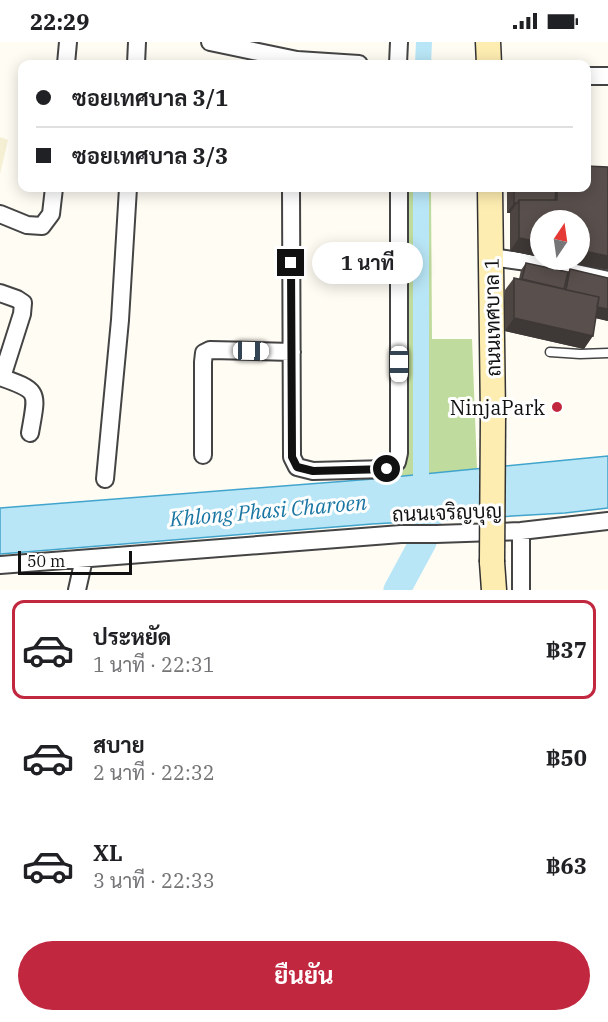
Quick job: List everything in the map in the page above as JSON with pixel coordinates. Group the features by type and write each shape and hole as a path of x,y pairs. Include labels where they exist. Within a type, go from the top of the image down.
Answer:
{"street":[{"path":"66,60 68,42"},
{"path":"136,60 137,42"},
{"path":"210,42 288,60"},
{"path":"398,60 399,42"},
{"path":"488,42 489,60"},
{"path":"591,76 608,76"},
{"path":"0,214 27,225 42,226 51,214 54,192"},
{"path":"105,479 120,320 128,192"},
{"path":"291,192 292,457 297,467 313,471 387,469 397,462 399,453 399,192"},
{"name":"ถนนเทศบาล 1","path":"490,192 494,590"},
{"path":"491,257 608,280"},
{"path":"0,292 23,303 22,314 1,377 32,391 35,403 30,433"},
{"path":"204,455 202,362 204,352 210,350 292,352"},
{"name":"ถนนเจริญบุญ","path":"0,565 414,534 521,531 608,521"},
{"path":"520,590 521,531"},
{"path":"77,590 84,559"}],"lane":[{"path":"550,352 608,354"}],"shaded area":[{"path":"0,137 8,140 0,174"}],"green space":[{"path":"402,192 431,192 432,339 472,339 477,469 396,477"}],"water":[{"name":"Khlong Phasi Charoen","path":"608,456 608,508 565,513 372,524 0,554 0,508 373,479"}],"building":[{"path":"591,166 608,167 608,256 590,252 590,210 530,210 530,240 519,238 519,200 557,200 557,192 591,192"},
{"path":"514,192 556,192 555,200 519,200 514,203"},
{"path":"526,263 530,264 530,270 568,272 564,289 522,279"},
{"path":"570,270 608,278 608,309 597,307 599,297 566,290"},
{"path":"514,278 599,297 593,336 514,318"}],"waterway":[{"path":"423,60 424,42"},
{"path":"421,192 421,496"},
{"path":"397,590 423,542 434,496"}],"place":[{"name":"NinjaPark","path":"557,407"}],"route":[{"path":"291,263 292,457 297,467 313,471 387,469"}]}
